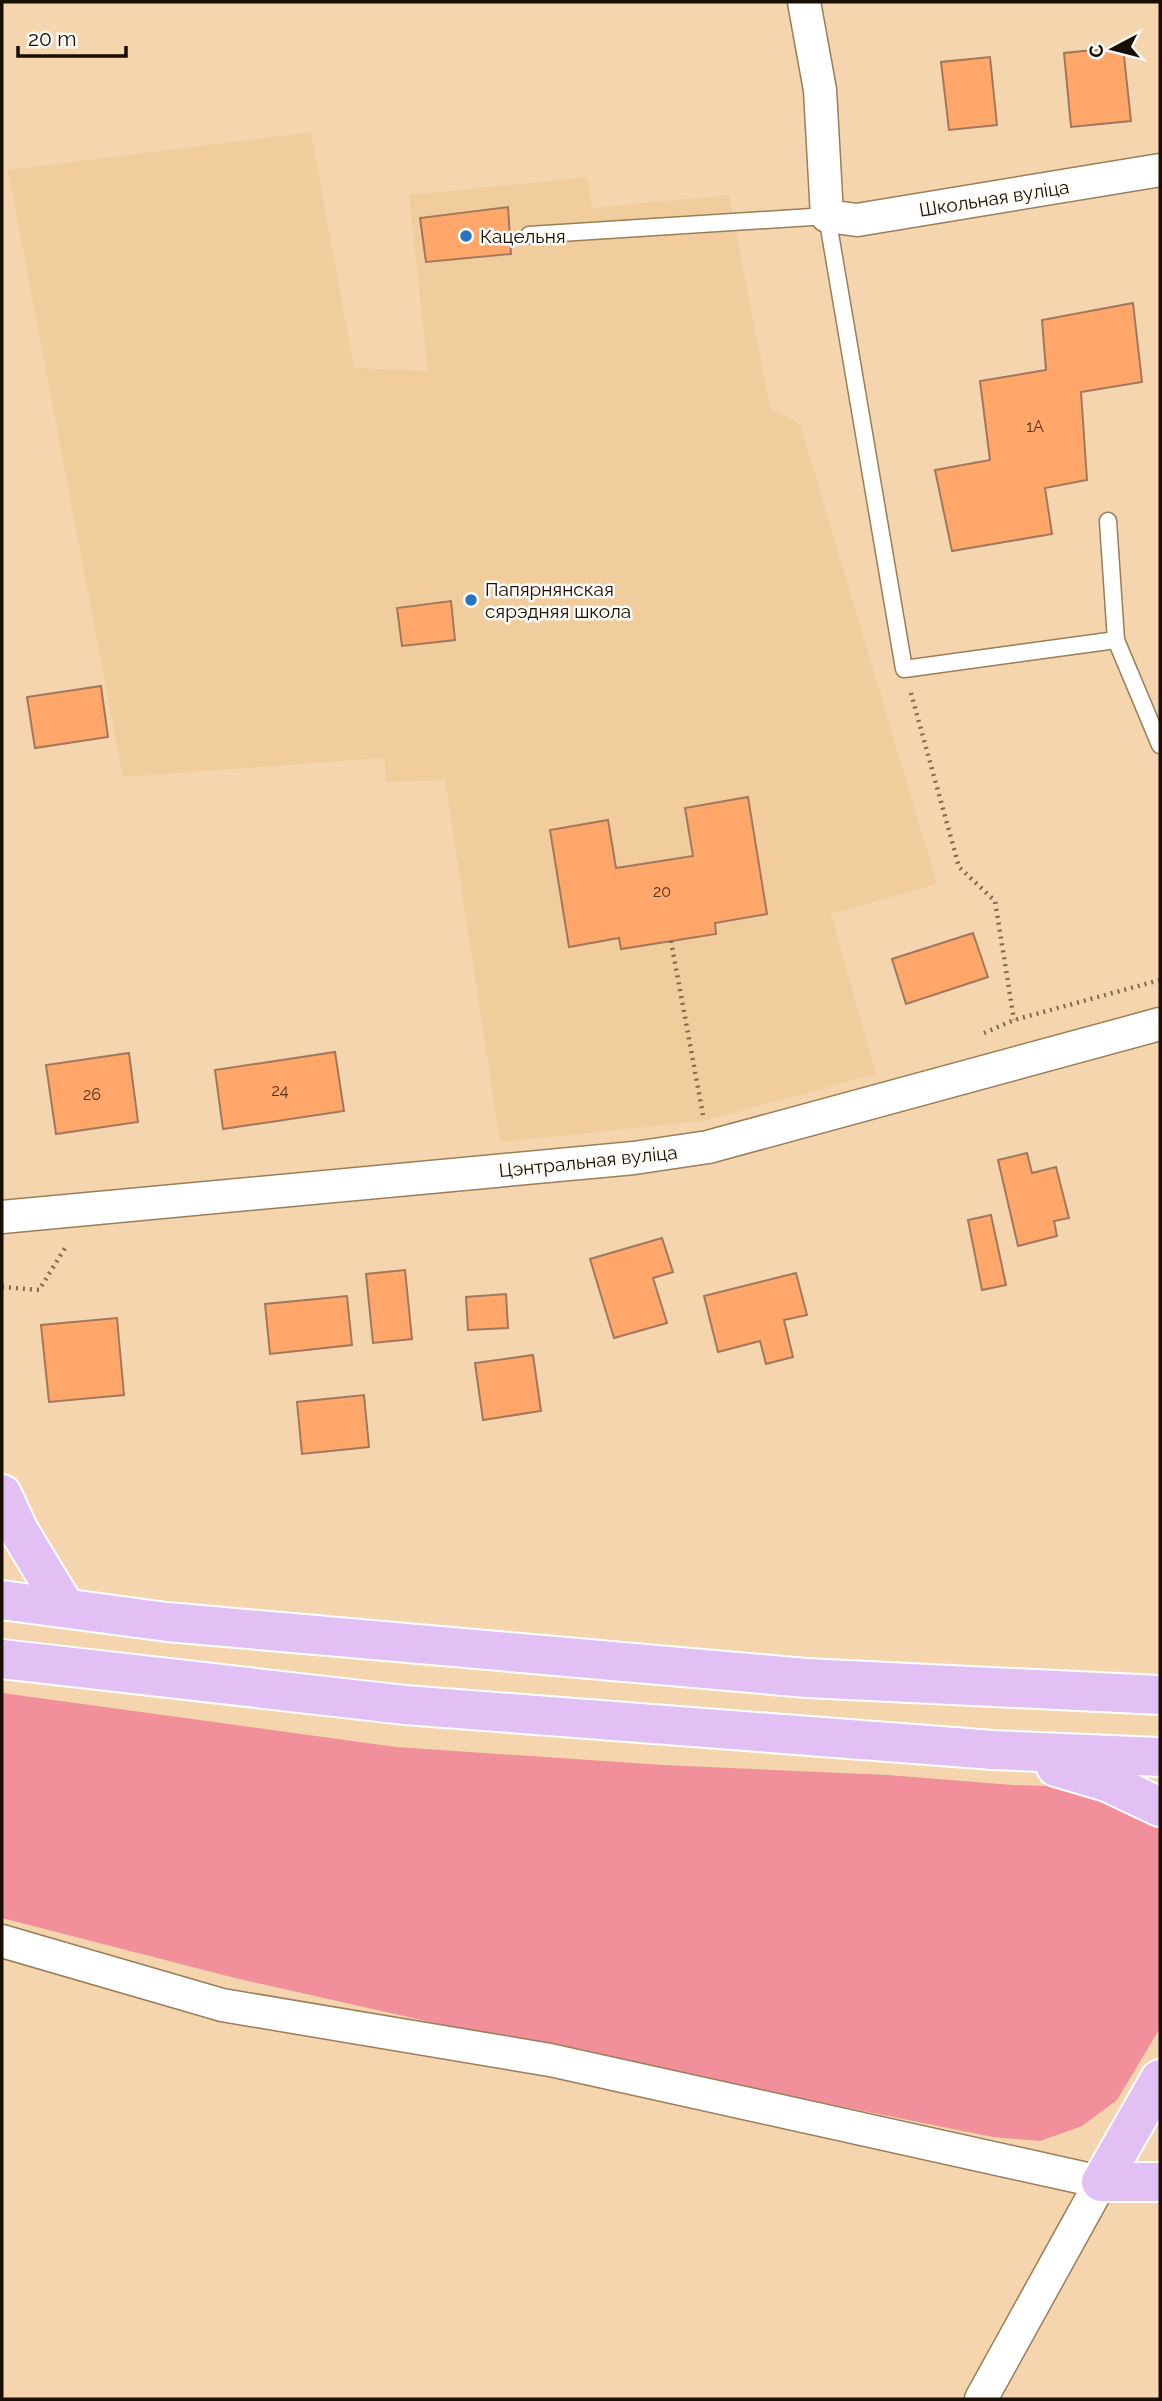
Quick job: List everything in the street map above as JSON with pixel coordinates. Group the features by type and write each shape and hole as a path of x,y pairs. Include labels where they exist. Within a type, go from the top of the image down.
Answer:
{"highway":[{"path":"2,1494 19,1531 65,1607"},
{"path":"2,1600 167,1622 807,1678 1160,1695"},
{"path":"2,1659 405,1705 993,1750 1160,1757"},
{"path":"993,1750 1107,1782 1160,1807"},
{"path":"1160,2079 1101,2182 1160,2182"}],"street":[{"path":"804,2 820,90 827,216"},
{"name":"Школьная вуліца","path":"827,216 856,220 1160,170"},
{"name":"Цэнтральная вуліца","path":"2,1217 634,1158 708,1147 1160,1024"},
{"path":"2,1941 222,2005 550,2060 1101,2182 981,2399"}],"lane":[{"path":"529,235 827,216 904,669 1116,640"},
{"path":"1108,521 1116,640 1160,745"}],"path":[{"path":"904,669 959,867 995,901 1014,1020"},
{"path":"671,941 708,1147"}],"shaded area":[{"name":"Папярнянская сярэдняя школа","path":"311,132 354,368 428,371 409,195 587,177 592,208 729,195 770,408 800,424 937,884 831,914 876,1074 703,1121 500,1142 445,780 386,782 384,758 123,777 8,170"},
{"path":"2,1693 396,1747 664,1765 1083,1787 1160,1822 1160,2028 1117,2100 1082,2126 1040,2141 993,2137 528,2044 235,1978 2,1918"}],"building":[{"path":"1123,47 1131,121 1071,127 1064,53"},
{"path":"990,57 997,125 949,130 941,62"},
{"name":"Кацельня","path":"508,207 511,254 426,262 420,218"},
{"path":"1133,303 1142,382 1081,392 1087,480 1045,488 1052,534 952,551 935,470 990,460 980,381 1046,370 1042,320"},
{"path":"451,601 455,640 402,646 397,608"},
{"path":"101,686 108,737 35,748 27,697"},
{"path":"748,797 767,914 715,923 716,934 621,949 619,938 569,947 550,830 608,820 616,868 693,856 685,808"},
{"path":"973,933 988,977 906,1004 892,959"},
{"path":"335,1052 344,1111 223,1129 215,1070"},
{"path":"129,1053 138,1122 56,1134 46,1065"},
{"path":"1027,1153 1032,1173 1056,1167 1069,1218 1054,1221 1057,1236 1018,1246 998,1160"},
{"path":"991,1215 1006,1285 982,1290 968,1220"},
{"path":"662,1238 673,1272 653,1278 667,1323 614,1338 590,1259"},
{"path":"405,1270 412,1339 373,1343 366,1274"},
{"path":"796,1273 807,1315 784,1320 793,1357 766,1364 760,1341 718,1352 704,1296"},
{"path":"506,1294 508,1328 468,1330 466,1297"},
{"path":"347,1296 352,1345 270,1354 265,1304"},
{"path":"117,1318 124,1395 49,1402 41,1325"},
{"path":"533,1355 541,1411 483,1420 475,1363"},
{"path":"364,1395 369,1447 302,1454 297,1402"}],"place":[{"name":"Кацельня","path":"466,236"},
{"name":"Папярнянская сярэдняя школа","path":"471,600"}]}
